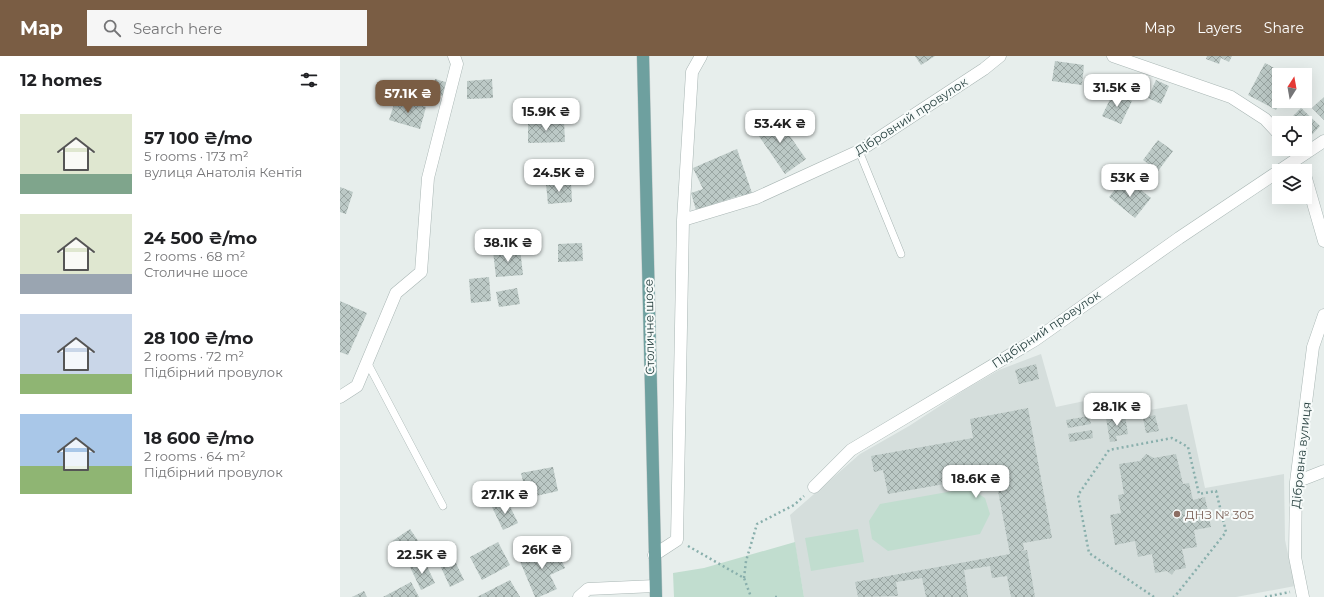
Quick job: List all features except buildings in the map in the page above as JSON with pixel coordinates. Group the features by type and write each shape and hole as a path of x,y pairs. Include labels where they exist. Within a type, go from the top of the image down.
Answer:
{"main road":[{"name":"Столичне шосе","path":"643,56 655,591"}],"street":[{"path":"340,398 357,386 396,293 421,272 428,178 457,64 454,56"},
{"path":"654,555 677,540 683,220 692,72 701,56"},
{"name":"Дібровний провулок","path":"683,220 756,198 859,151 984,69 1000,56"},
{"path":"1113,56 1231,97 1265,119 1272,126"},
{"name":"Підбірний провулок","path":"1312,146 1324,141"},
{"name":"Підбірний провулок","path":"1286,164 1293,156"},
{"name":"Підбірний провулок","path":"814,487 851,450 1035,340 1179,238 1272,176"},
{"path":"1312,199 1324,241"},
{"name":"Дібровна вулиця","path":"1303,594 1295,557 1296,482 1313,347 1324,315"},
{"path":"1296,482 1324,471"},
{"path":"579,597 588,589 655,591"}],"lane":[{"path":"859,151 901,254"},
{"path":"367,362 443,506"}],"path":[{"path":"1154,597 1089,553 1078,496 1109,450 1172,438 1188,447 1199,494 1216,491 1226,532 1173,597"},
{"path":"750,597 744,578 746,561 757,524 794,505 814,487"},
{"path":"677,540 744,578"},
{"path":"1265,597 1303,594"}],"shaded area":[{"path":"1041,354 1056,407 1094,399 1096,407 1125,401 1143,411 1187,404 1205,488 1284,474 1285,540 1295,586 1236,597 804,597 790,515 860,454 909,426 966,389 999,370"}],"green space":[{"path":"970,488 985,498 990,514 980,534 888,551 872,539 869,521 880,504"},
{"path":"858,529 864,562 811,571 805,538"},
{"path":"795,542 804,597 674,597 673,573 704,568"}],"place":[{"name":"ДНЗ № 305","path":"1177,514"}]}
